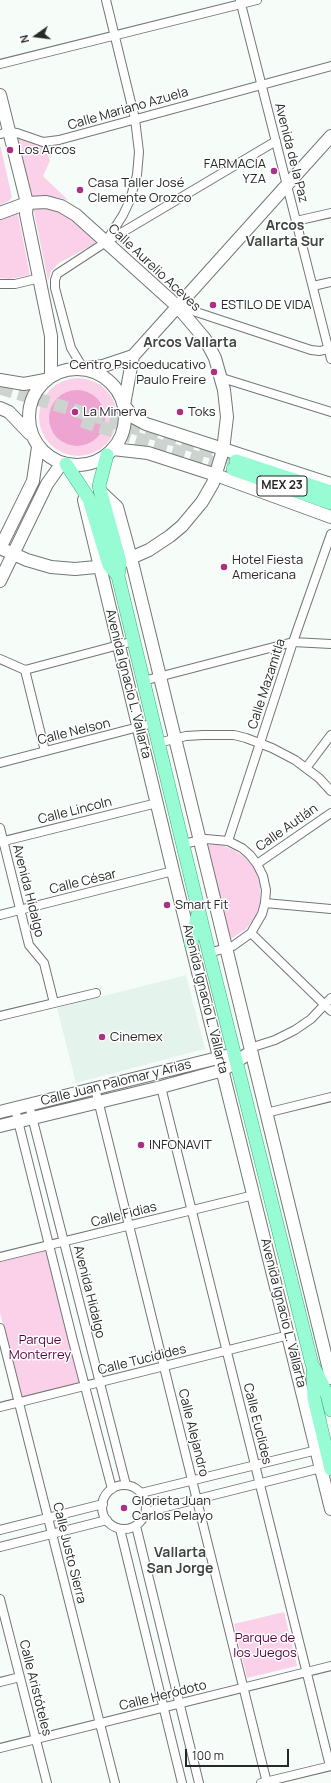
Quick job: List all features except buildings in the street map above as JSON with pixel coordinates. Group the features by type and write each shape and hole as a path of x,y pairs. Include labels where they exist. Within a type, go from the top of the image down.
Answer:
{"main road":[{"name":"Avenida Ignacio L. Vallarta","path":"110,452 99,486 115,563 198,910 312,1364 314,1398 326,1468"},
{"name":"Avenida Ignacio L. Vallarta","path":"64,464 82,487 89,499 115,563"},
{"name":"MEX 23","path":"331,492 235,465 331,503"},
{"path":"191,944 198,910"},
{"name":"Avenida Ignacio L. Vallarta","path":"312,1364 327,1394 331,1410"}],"street":[{"path":"106,0 135,119 139,152 137,175 123,215 106,242"},
{"path":"0,64 114,36 240,2 257,0"},
{"name":"Avenida de la Paz","path":"240,2 330,348 331,359"},
{"name":"Calle Mariano Azuela","path":"3,131 43,142 50,142 331,66"},
{"path":"0,95 3,131 24,207 51,336 48,378"},
{"path":"115,563 75,569 51,567 27,560 0,548 34,481 35,442 28,416 29,406 38,388 48,378 61,370 103,366 133,356 331,136"},
{"path":"276,140 63,269 57,274 54,280 55,288 71,348 83,368 109,380 133,417 146,424 331,484"},
{"name":"Calle Aurelio Aceves","path":"24,207 46,202 61,206 76,215 178,306 204,339 215,358 222,378 227,417 223,450 216,475 202,502 182,526 161,543 115,563"},
{"path":"0,213 24,207"},
{"path":"296,221 331,213"},
{"path":"0,284 15,284 40,278"},
{"path":"313,286 331,282"},
{"path":"178,306 311,350 320,351 330,348"},
{"path":"0,408 8,412 49,456 64,464 87,464 110,452 120,439 124,428 124,405 133,356"},
{"path":"0,380 24,384 48,378"},
{"path":"222,378 331,412"},
{"path":"110,452 148,453 216,475 331,517"},
{"path":"0,580 47,484 64,464"},
{"name":"Calle Mazamitla","path":"228,841 293,642 331,534"},
{"name":"Avenida Ignacio L. Vallarta","path":"115,563 118,646 317,1450 326,1468 331,1509"},
{"name":"Avenida Ignacio L. Vallarta","path":"115,563 159,677 226,949 253,1049 266,1113 331,1378"},
{"path":"0,659 25,670 134,641"},
{"path":"143,681 293,642 331,644"},
{"path":"25,670 45,752"},
{"name":"Calle Nelson","path":"0,763 154,723"},
{"path":"158,743 202,735 234,735 260,743 284,753 319,778 331,791"},
{"path":"306,768 331,735"},
{"name":"Calle Lincoln","path":"2,842 156,803"},
{"name":"Calle Autlán","path":"257,864 331,813"},
{"name":"Avenida Hidalgo","path":"0,828 2,842 29,945 44,963 54,1003"},
{"path":"183,844 199,840 212,839 228,841 242,848 257,864 263,876 266,890 265,903 262,914 251,933 241,941 226,949 209,953"},
{"name":"Calle César","path":"0,915 173,871"},
{"path":"265,903 331,909"},
{"path":"251,933 328,1008"},
{"path":"0,1016 96,993"},
{"path":"235,1058 295,1030 328,1008 331,998"},
{"name":"Calle Juan Palomar y Arias","path":"0,1112 220,1058 235,1058"},
{"name":"Calle Juan Palomar y Arias","path":"0,1126 161,1087 223,1070 235,1058"},
{"name":"Calle Euclides","path":"161,1087 331,1766"},
{"name":"Calle Alejandro","path":"95,1088 244,1688 265,1782"},
{"path":"266,1113 331,1096"},
{"name":"Avenida Hidalgo","path":"29,1105 126,1485"},
{"path":"15,1109 112,1489"},
{"name":"Calle Fidias","path":"0,1257 254,1195"},
{"name":"Calle Justo Sierra","path":"0,1328 115,1783"},
{"name":"Calle Tucídides","path":"0,1407 289,1336"},
{"path":"141,1493 317,1450"},
{"path":"146,1512 326,1468"},
{"path":"126,1485 137,1489 141,1493 146,1502 146,1512 136,1526 120,1529 115,1527 107,1520 104,1515 103,1504 104,1498 112,1489 126,1485"},
{"path":"0,1530 103,1504"},
{"path":"0,1546 107,1520"},
{"path":"136,1526 199,1783"},
{"path":"120,1529 182,1783"},
{"name":"Calle Aristóteles","path":"0,1599 2,1615 20,1677 47,1783"},
{"name":"Calle Heródoto","path":"0,1748 331,1666"},
{"path":"0,1682 20,1677"},
{"path":"265,1782 331,1766"}],"shaded area":[{"path":"72,390 82,390 97,398 103,407 105,418 103,429 97,438 82,446 72,446 61,441 54,434 49,423 49,413 54,402 61,395"},
{"path":"186,975 205,1049 76,1083 57,1008"}],"green space":[{"path":"21,137 46,146 50,161 43,176 68,200 55,197 31,196 17,139"},
{"path":"0,144 12,197 9,201 0,205"},
{"path":"39,206 68,214 94,238 95,241 94,244 59,263 51,271 48,281 33,207"},
{"path":"15,212 18,215 30,275 10,279 0,278 0,219 5,215"},
{"path":"78,378 93,381 106,389 114,402 117,417 114,432 106,445 93,453 78,456 63,453 50,445 42,432 39,417 42,402 50,389 63,381"},
{"path":"219,844 234,850 246,858 255,869 260,884 260,903 256,916 246,929 229,940 205,845"},
{"name":"Parque Monterrey","path":"46,1250 80,1382 21,1397 0,1313 0,1262"},
{"name":"Parque de los Juegos","path":"284,1612 297,1666 247,1678 234,1624"}],"tunnel":[{"path":"0,388 188,444 236,461"},
{"path":"82,421 233,469"}],"place":[{"name":"Los Arcos","path":"10,150"},
{"name":"FARMACIA YZA","path":"274,171"},
{"name":"Casa Taller José Clemente Orozco","path":"80,190"},
{"name":"ESTILO DE VIDA","path":"213,305"},
{"name":"Centro Psicoeducativo Paulo Freire","path":"214,372"},
{"name":"La Minerva","path":"75,412"},
{"name":"Toks","path":"180,412"},
{"name":"Hotel Fiesta Americana","path":"224,567"},
{"name":"Smart Fit","path":"167,905"},
{"name":"Cinemex","path":"102,1037"},
{"name":"INFONAVIT","path":"141,1145"},
{"name":"Glorieta Juan Carlos Pelayo","path":"124,1508"}],"district":[{"name":"Arcos Vallarta Sur","path":"285,234"},
{"name":"Arcos Vallarta","path":"190,343"},
{"name":"Vallarta San Jorge","path":"180,1562"}]}
